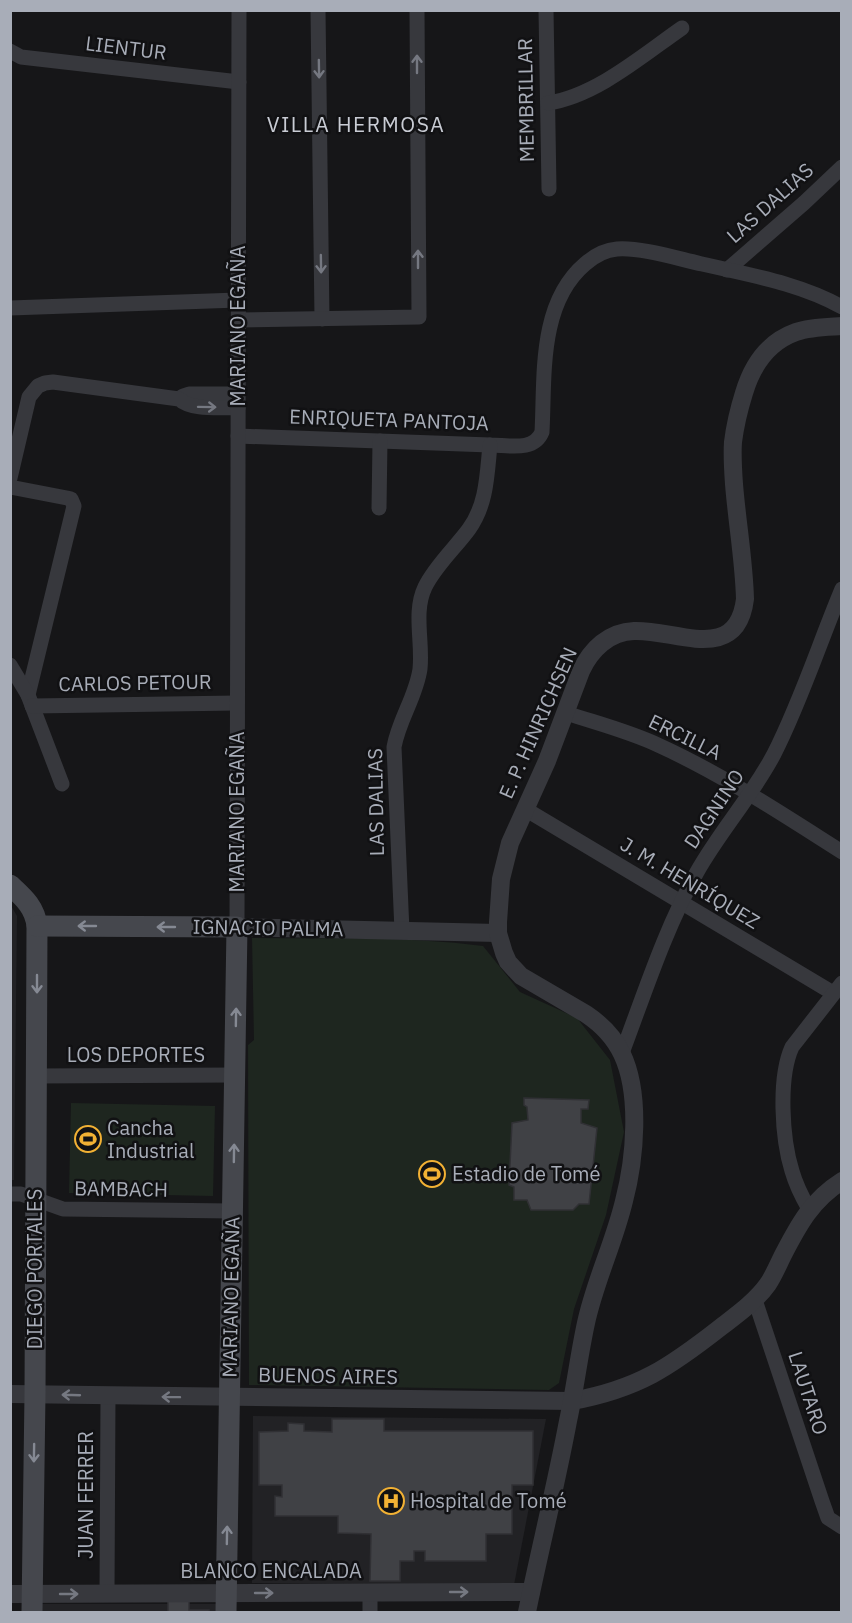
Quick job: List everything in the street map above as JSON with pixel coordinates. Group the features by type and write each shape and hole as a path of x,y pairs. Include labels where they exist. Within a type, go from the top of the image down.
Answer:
{"main road":[{"path":"10,885 30,905 37,926"},
{"name":"IGNACIO PALMA","path":"37,926 237,927"},
{"name":"DIEGO PORTALES","path":"32,1603 37,926"},
{"name":"MARIANO EGAÑA","path":"226,1603 237,927"}],"street":[{"name":"MARIANO EGAÑA","path":"237,927 239,10"},
{"path":"318,10 322,319"},
{"path":"238,320 419,317 417,10"},
{"name":"MEMBRILLAR","path":"546,10 549,189"},
{"path":"548,103 584,93 628,66 682,28"},
{"name":"LIENTUR","path":"10,51 21,57 239,82"},
{"name":"LAS DALIAS","path":"727,270 842,167"},
{"name":"LAS DALIAS","path":"537,441 543,432 546,358 550,326 563,292 581,267 602,253 625,249 640,251 727,270 812,293 842,307"},
{"path":"10,309 238,300"},
{"name":"E. P. HINRICHSEN","path":"498,933 499,890 504,861 513,834 547,761 585,662 597,646 623,632 644,631 681,638 710,639 723,636 735,627 742,614 745,599 732,454 736,424 746,388 760,359 778,341 806,329 842,326"},
{"path":"10,478 29,397 38,386 45,383 53,382 179,399 184,404 194,406 238,401"},
{"name":"ENRIQUETA PANTOJA","path":"238,436 525,446 537,441"},
{"path":"379,508 380,441"},
{"name":"LAS DALIAS","path":"402,931 394,747 399,725 412,700 420,670 420,602 429,580 470,528 480,508 487,481 490,445"},
{"name":"CARLOS PETOUR","path":"10,487 67,498 74,506 30,700"},
{"name":"DAGNINO","path":"622,1053 681,903 708,855 773,756 838,605 842,589"},
{"name":"CARLOS PETOUR","path":"10,666 30,700 62,784"},
{"name":"CARLOS PETOUR","path":"30,700 237,703"},
{"name":"ERCILLA","path":"566,713 655,744 750,794 842,852"},
{"name":"J. M. HENRÍQUEZ","path":"525,809 681,903 837,988"},
{"name":"IGNACIO PALMA","path":"237,927 498,933"},
{"path":"498,933 508,962 521,976 566,1001 594,1020 610,1035 622,1053 633,1094 633,1139 629,1179 617,1225 592,1299 582,1341 572,1401 527,1612"},
{"path":"809,1209 795,1182 787,1152 784,1074 792,1047 837,988"},
{"name":"LOS DEPORTES","path":"36,1076 235,1076"},
{"name":"BUENOS AIRES","path":"10,1394 572,1401 609,1394 660,1372 704,1341 755,1300 774,1275 796,1229 809,1209 828,1190 842,1181"},
{"name":"BAMBACH","path":"10,1194 21,1194 63,1209 233,1211"},
{"name":"LAUTARO","path":"755,1300 828,1518 842,1527"},
{"name":"JUAN FERRER","path":"107,1594 108,1396"},
{"name":"BLANCO ENCALADA","path":"10,1594 32,1603 107,1594 226,1603 370,1593 531,1592"},
{"path":"370,1593 370,1612"}],"shaded area":[{"path":"10,904 17,916 14,1180 10,1180"},
{"name":"Estadio de Tomé","path":"252,938 396,939 483,946 520,992 577,1018 610,1060 624,1132 606,1215 574,1309 559,1383 549,1390 249,1385 248,1045 254,1040"},
{"path":"71,1103 215,1106 213,1196 69,1193"},
{"name":"Hospital de Tomé","path":"253,1416 546,1419 514,1585 252,1583"},
{"path":"40,1604 221,1604 221,1612 40,1612"}],"building":[{"path":"524,1098 589,1100 588,1109 581,1109 581,1123 597,1128 589,1204 579,1204 573,1210 531,1210 527,1200 514,1200 514,1187 509,1185 512,1123 528,1120"},
{"name":"Hospital de Tomé","path":"332,1419 384,1419 384,1431 533,1431 533,1485 512,1485 512,1534 486,1534 486,1561 425,1561 425,1551 414,1551 414,1561 400,1561 400,1581 370,1581 371,1534 338,1533 338,1516 275,1516 275,1496 282,1497 282,1485 259,1485 259,1432 288,1431 288,1423 304,1424 304,1431 332,1432"},
{"path":"168,1601 189,1601 189,1610 209,1610 209,1612 168,1612"}],"place":[{"name":"Cancha Industrial","path":"88,1139"},
{"name":"Estadio de Tomé","path":"432,1174"},
{"name":"Hospital de Tomé","path":"391,1501"}],"district":[{"name":"VILLA HERMOSA","path":"356,125"}]}
